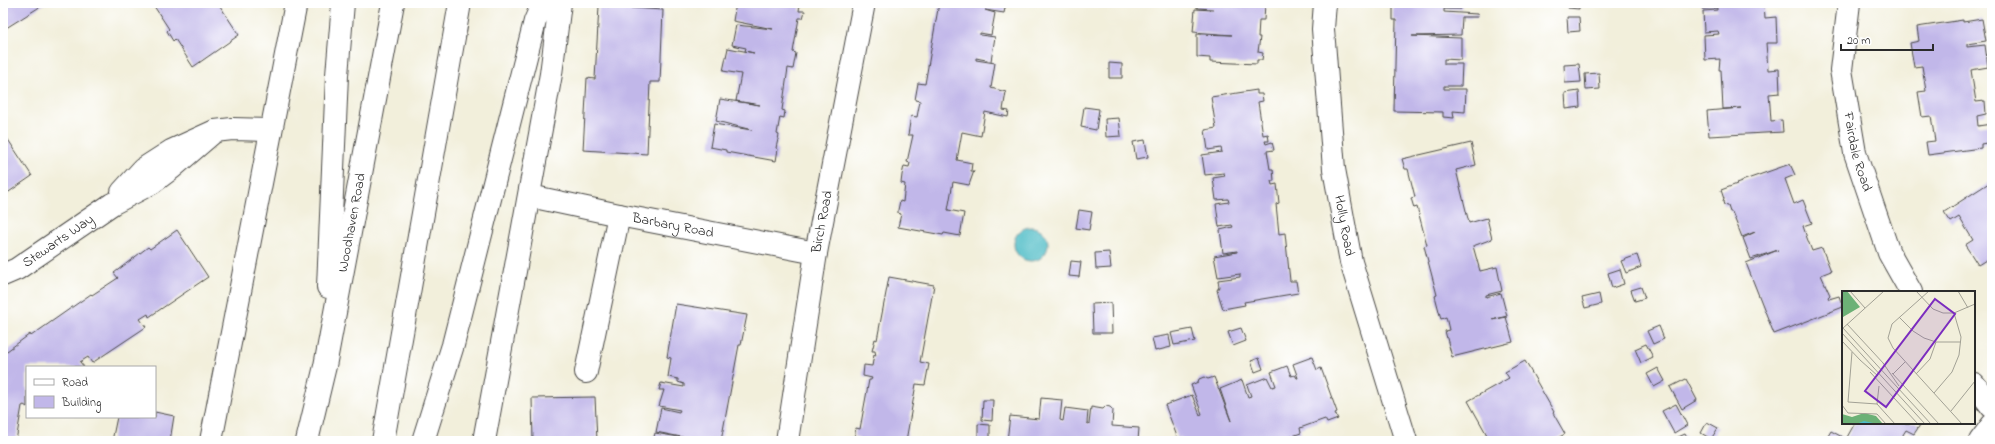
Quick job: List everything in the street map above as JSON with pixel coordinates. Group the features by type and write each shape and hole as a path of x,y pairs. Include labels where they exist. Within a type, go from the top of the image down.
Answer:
{"main road":[{"path":"211,441 296,3"},
{"path":"325,366 337,75 343,3"},
{"name":"Woodhaven Road","path":"307,441 325,366 392,3"},
{"path":"383,441 460,3"},
{"path":"423,441 453,345 535,21 543,3"},
{"path":"484,441 530,196 551,74 560,3"},
{"name":"Birch Road","path":"787,441 816,253 864,3"},
{"name":"Holly Road","path":"1325,3 1323,29 1334,169 1351,262 1406,441"},
{"name":"Fairdale Road","path":"1849,3 1841,70 1855,153 1889,253 1910,291"},
{"name":"Stewarts Way","path":"3,275 17,269 112,204 152,182 172,168 215,131 232,129 271,130"},
{"name":"Barbary Road","path":"530,196 619,215 816,253"},
{"path":"586,372 619,215"},
{"path":"1975,385 1992,407"},
{"path":"1980,441 1992,424"}],"water":[{"path":"1028,227 1034,227 1038,228 1045,234 1048,244 1047,251 1041,258 1034,261 1028,261 1024,260 1017,254 1014,247 1014,241 1015,237 1021,230"}],"building":[{"path":"3,3 46,3 3,30"},
{"path":"152,3 218,3 239,35 193,67 175,39 173,41 167,31 169,29"},
{"path":"736,3 800,3 799,11 805,11 803,18 799,18 793,52 796,53 793,69 788,68 782,110 785,111 784,118 780,117 777,134 779,135 776,148 778,149 776,161 726,152 726,150 710,147 714,124 752,130 716,121 720,99 760,105 736,101 741,74 723,71 728,48 754,53 745,51 746,48 732,45 736,25 773,29 733,21"},
{"path":"939,3 1006,3 1004,13 985,10 995,13 991,35 980,33 980,35 995,37 991,61 976,58 976,60 995,63 991,88 1006,92 1003,110 1009,111 1008,117 985,112 981,136 962,132 957,160 972,163 971,171 974,171 969,185 953,182 948,210 964,213 960,236 944,233 943,235 898,227 901,214 898,213 898,210 900,201 903,202 905,184 901,183 902,175 904,166 909,167 910,163 907,162 913,135 908,135 911,116 917,117 920,101 915,100 918,83 925,84"},
{"path":"1197,3 1265,3 1264,20 1259,20 1258,37 1260,37 1258,52 1263,53 1262,60 1257,60 1257,64 1210,62 1210,58 1197,57 1197,34 1232,35 1193,32 1195,9 1213,10 1197,8"},
{"path":"1393,3 1462,3 1461,9 1444,9 1444,12 1477,14 1478,17 1462,17 1461,35 1412,36 1461,38 1461,60 1444,59 1444,64 1462,64 1461,86 1444,86 1444,89 1466,89 1465,112 1453,111 1454,118 1443,117 1443,112 1394,111 1396,20 1393,20"},
{"path":"1568,3 1579,3 1579,9 1568,8"},
{"path":"1701,3 1764,3 1765,18 1776,17 1777,43 1766,43 1768,70 1779,69 1780,93 1769,94 1771,121 1782,120 1783,132 1709,136 1707,111 1741,108 1723,109 1721,70 1719,70 1720,59 1705,60 1704,35 1719,34 1718,31 1704,32 1703,11 1717,10 1717,8 1702,9"},
{"path":"599,6 663,10 660,82 650,82 647,154 583,150 587,78 595,79"},
{"path":"1567,17 1579,17 1580,31 1568,32"},
{"path":"1982,19 1986,41 1967,44 1967,47 1985,45 1988,67 1971,70 1976,102 1985,101 1986,114 1977,116 1978,126 1991,124 1992,142 1981,144 1981,148 1928,155 1926,142 1935,141 1931,116 1922,117 1918,92 1926,91 1922,66 1914,67 1910,43 1919,41 1917,27 1963,20 1963,22"},
{"path":"1109,63 1122,64 1122,78 1109,78"},
{"path":"1579,64 1581,82 1565,83 1564,65"},
{"path":"1599,73 1600,89 1586,90 1585,74"},
{"path":"1257,90 1257,94 1262,94 1263,101 1258,102 1263,135 1268,134 1269,141 1265,141 1266,144 1272,142 1274,150 1267,151 1270,169 1273,169 1274,181 1271,181 1272,185 1277,184 1279,203 1276,204 1279,234 1285,233 1290,281 1296,281 1298,293 1244,302 1245,305 1223,309 1217,290 1219,287 1218,280 1240,277 1240,274 1218,277 1214,256 1237,251 1223,253 1220,230 1233,227 1232,225 1219,227 1216,204 1229,202 1228,199 1216,200 1213,178 1225,176 1224,173 1205,175 1202,155 1222,152 1221,148 1208,150 1205,130 1216,128 1211,97"},
{"path":"1579,91 1580,107 1566,109 1565,93"},
{"path":"1084,107 1099,109 1096,130 1081,127"},
{"path":"1119,118 1121,136 1106,137 1105,119"},
{"path":"3,132 32,176 3,196"},
{"path":"1145,140 1148,157 1136,159 1133,142"},
{"path":"1471,143 1476,165 1456,170 1469,223 1487,218 1492,239 1473,246 1480,271 1497,267 1502,291 1486,295 1486,297 1501,293 1507,316 1492,320 1506,317 1513,342 1452,357 1445,331 1449,330 1446,317 1441,319 1435,296 1437,295 1424,246 1427,245 1417,207 1414,208 1411,198 1415,197 1408,169 1405,169 1402,159"},
{"path":"1790,164 1795,175 1785,179 1794,204 1803,200 1812,223 1803,226 1812,251 1822,248 1831,271 1821,275 1830,295 1828,297 1829,299 1839,296 1842,307 1774,334 1746,263 1778,250 1751,259 1743,238 1755,232 1742,237 1732,212 1730,212 1728,206 1724,205 1723,202 1724,199 1721,190 1737,184 1736,183"},
{"path":"1992,181 1992,270 1986,260 1978,265 1965,245 1973,240 1959,217 1951,222 1944,212"},
{"path":"1079,210 1092,212 1089,230 1076,228"},
{"path":"177,230 208,277 149,317 148,314 140,319 146,327 92,363 88,357 80,362 83,366 26,366 26,406 22,406 16,441 3,441 3,354 30,334 31,336 91,294 92,295 118,278 114,273 148,247 150,249"},
{"path":"1109,252 1111,268 1096,269 1095,253"},
{"path":"1637,255 1641,267 1626,273 1621,261"},
{"path":"1071,261 1081,262 1079,277 1069,276"},
{"path":"1620,269 1624,284 1612,288 1608,273"},
{"path":"889,277 934,285 920,362 929,364 925,385 916,384 906,441 858,441 859,437 854,437 856,428 860,429 869,380 872,378 863,376 864,365 872,366 874,355 876,356 875,351 872,351 875,339 877,340"},
{"path":"1641,287 1645,298 1635,301 1631,290"},
{"path":"1599,294 1601,304 1585,308 1582,298"},
{"path":"1111,303 1112,333 1093,333 1092,304"},
{"path":"676,304 747,315 741,345 739,345 721,441 653,441 655,433 691,439 656,432 661,408 679,412 680,410 659,406 664,390 659,390 661,383 684,387 684,384 678,382 678,379 668,377 671,358 667,357"},
{"path":"1659,326 1664,339 1653,344 1647,331"},
{"path":"1241,328 1246,341 1233,346 1228,332"},
{"path":"1192,329 1195,341 1174,345 1171,333"},
{"path":"1169,335 1171,347 1155,351 1152,338"},
{"path":"1646,344 1653,357 1641,363 1635,349"},
{"path":"1312,357 1317,370 1321,368 1337,412 1335,413 1338,419 1327,423 1325,419 1300,428 1301,433 1278,441 1266,441 1265,438 1263,438 1264,441 1182,441 1181,437 1178,439 1165,405 1192,395 1200,415 1202,414 1191,385 1198,382 1199,379 1204,377 1208,379 1214,377 1231,421 1220,389 1242,380 1248,397 1251,396 1247,385 1267,377 1272,387 1276,386 1271,372 1287,366 1291,376 1295,375 1298,378 1293,364"},
{"path":"1259,358 1263,369 1255,372 1251,361"},
{"path":"1525,361 1565,434 1552,441 1486,441 1484,437 1487,435 1468,401 1509,378 1505,372"},
{"path":"1658,368 1665,381 1654,387 1647,374"},
{"path":"1686,379 1697,400 1682,409 1670,387"},
{"path":"595,397 597,441 533,441 532,398"},
{"path":"1041,398 1062,400 1060,420 1063,421 1065,408 1088,411 1087,423 1089,424 1091,407 1103,409 1106,406 1110,407 1113,410 1112,426 1139,428 1138,441 1007,441 1010,416 1039,419"},
{"path":"983,400 993,400 992,421 982,420"},
{"path":"1676,404 1687,425 1674,433 1662,411"},
{"path":"156,412 174,416 170,441 112,441 117,418 156,418"},
{"path":"1707,422 1718,428 1711,439 1701,433"},
{"path":"978,424 990,425 990,441 978,441"},
{"path":"1854,424 1920,425 1914,434 1906,430 1899,441 1825,441 1831,431 1846,439"},
{"path":"1685,434 1689,441 1675,441 1674,439"}]}
